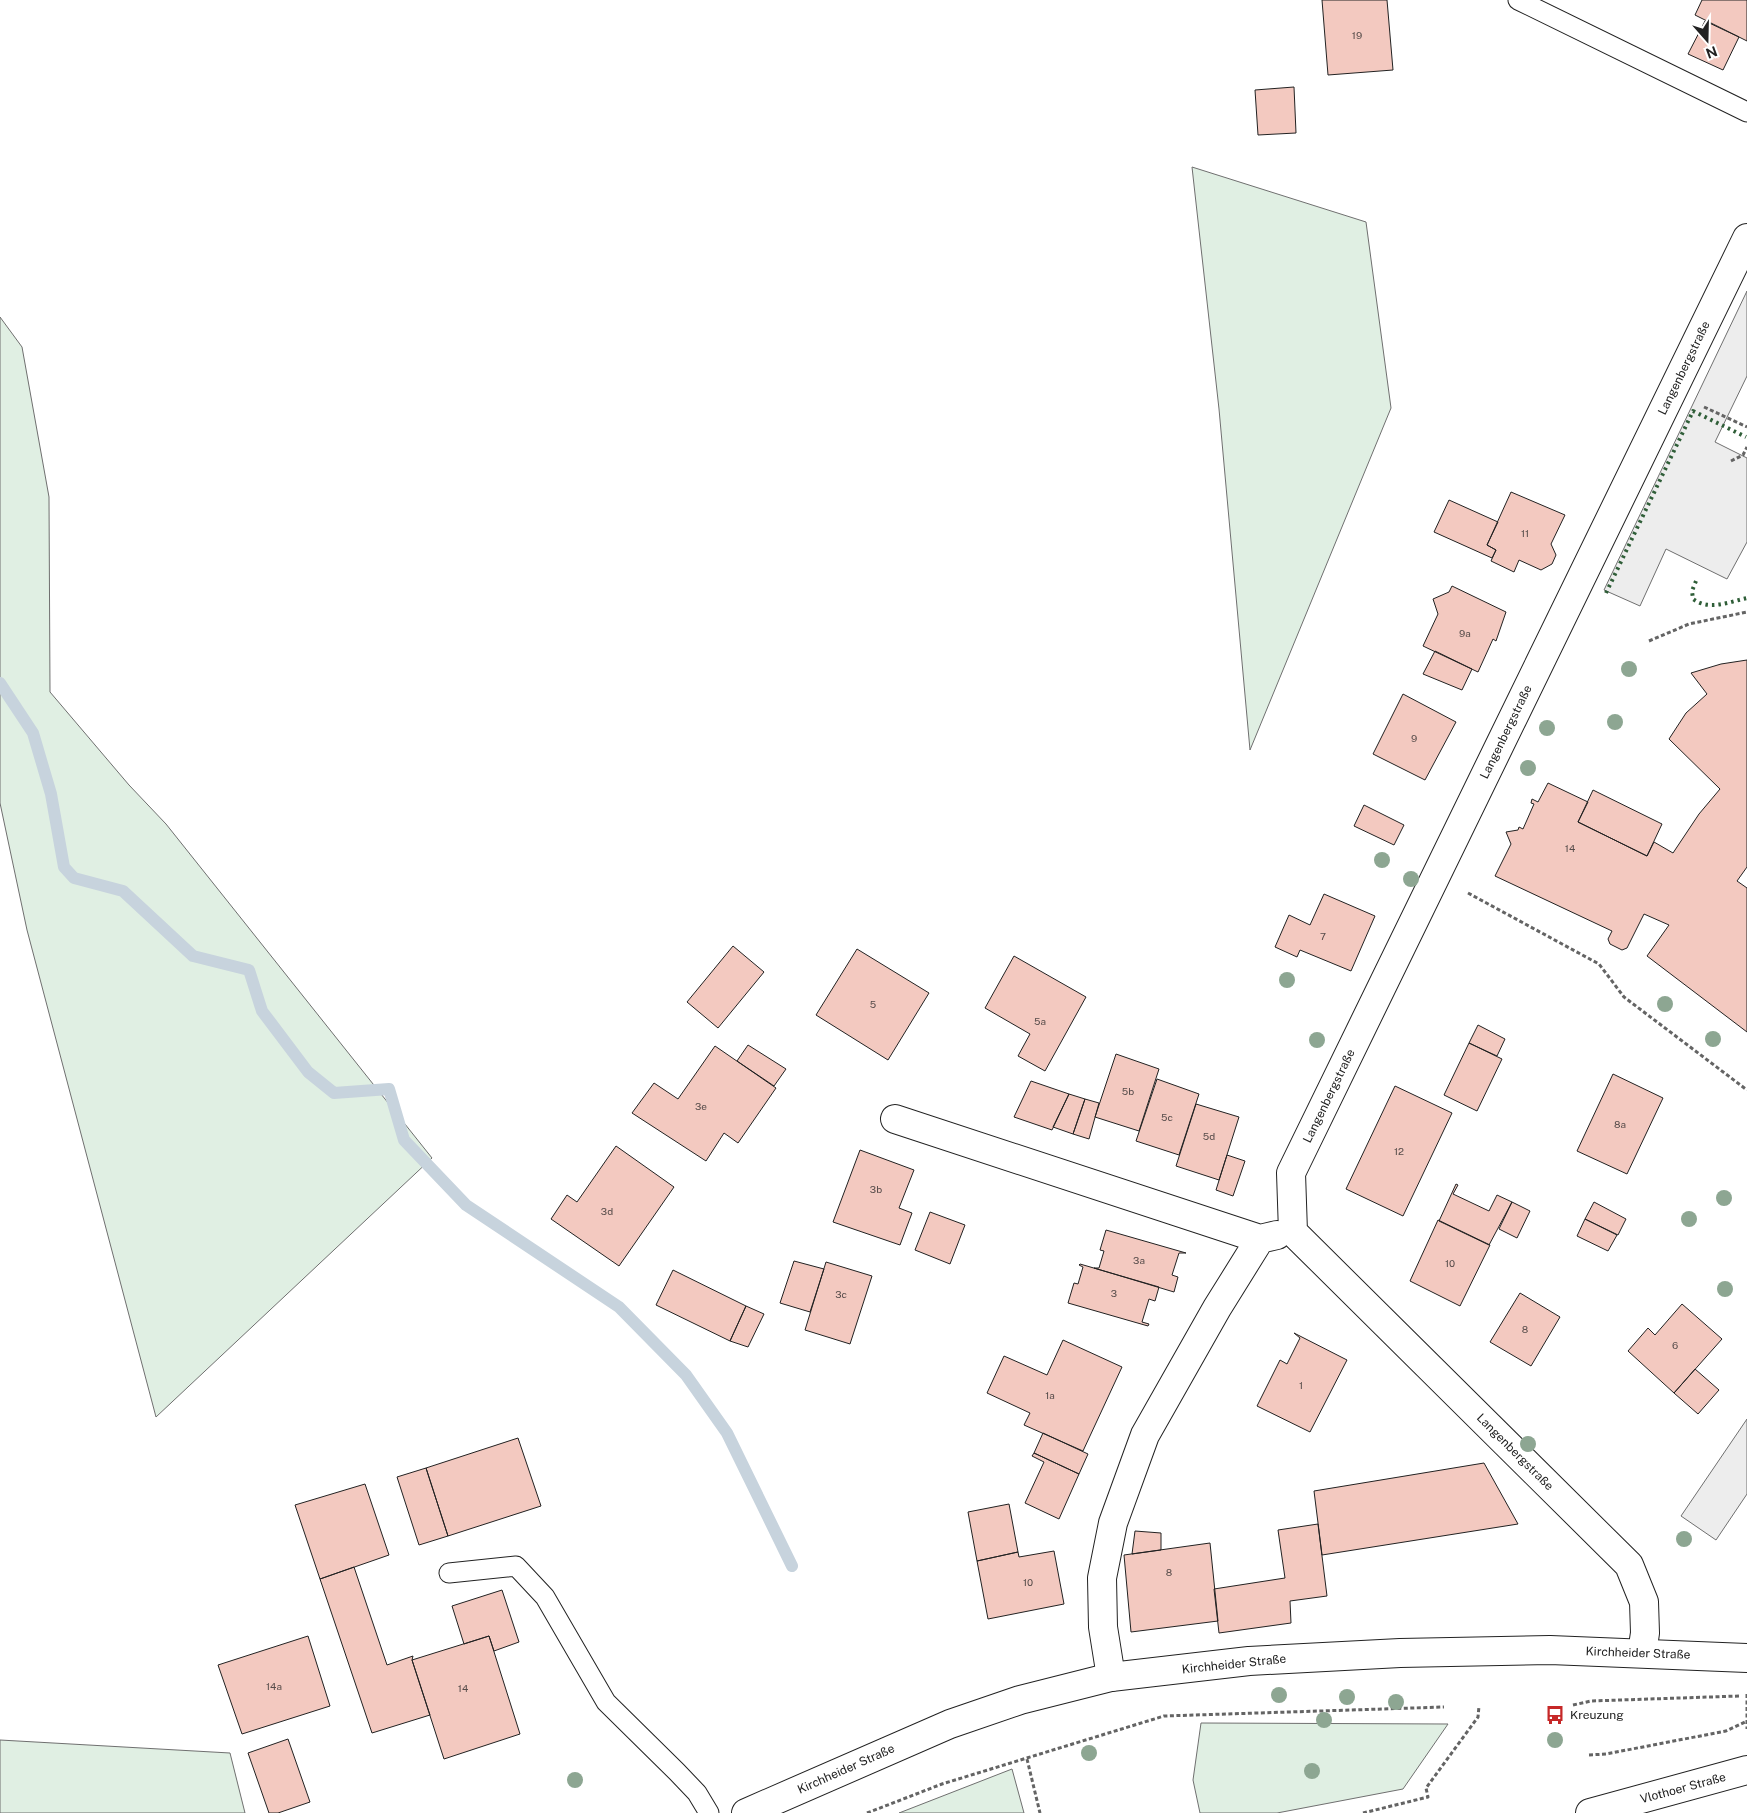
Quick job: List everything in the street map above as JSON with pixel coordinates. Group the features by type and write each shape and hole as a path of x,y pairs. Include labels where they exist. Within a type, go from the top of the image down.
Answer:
{"street":[{"name":"Langenbergstraße","path":"1642,1653 1646,1633 1644,1602 1629,1565 1293,1232 1291,1173 1747,238"},
{"path":"895,1119 1260,1239 1293,1232"},
{"path":"1111,1677 1103,1627 1102,1578 1113,1523 1145,1435 1217,1308 1260,1239"},
{"name":"Kirchheider Straße","path":"746,1813 950,1724 1020,1700 1111,1677 1249,1661 1342,1655 1550,1650 1747,1658"},
{"name":"Vlothoer Straße","path":"1590,1813 1747,1770"}],"lane":[{"path":"1518,0 1747,112"},
{"path":"449,1572 516,1566 545,1598 606,1702 678,1772 697,1793 709,1813"}],"path":[{"path":"1672,392 1747,427"},
{"path":"1731,460 1743,455 1747,448"},
{"path":"1648,641 1689,624 1747,612"},
{"path":"1436,876 1599,964 1624,998 1747,1090"},
{"path":"1747,1691 1747,1729"},
{"path":"1573,1705 1591,1702 1746,1696"},
{"path":"1363,1813 1428,1797 1426,1788 1478,1717 1479,1706"},
{"path":"867,1813 942,1784 1164,1716 1444,1707"},
{"path":"1589,1755 1606,1754 1726,1731 1746,1722"},
{"path":"1027,1759 1040,1813"}],"green space":[{"path":"1192,167 1366,222 1391,408 1250,750 1219,409"},
{"path":"0,317 22,347 49,497 50,692 129,785 166,824 432,1158 156,1417 27,930 0,803"},
{"path":"1201,1723 1448,1724 1403,1789 1277,1813 1200,1813 1193,1780"},
{"path":"0,1740 230,1753 245,1813 0,1813"},
{"path":"1012,1769 1024,1813 899,1813"}],"shaded area":[{"path":"1747,291 1747,376 1715,442 1747,458 1747,542 1727,579 1666,549 1640,606 1604,590"},
{"path":"1747,1419 1747,1494 1716,1540 1681,1516"}],"building":[{"path":"1322,0 1387,0 1393,70 1328,75"},
{"path":"1702,0 1747,0 1747,41 1695,15"},
{"path":"1705,21 1739,37 1723,70 1688,54"},
{"path":"1294,87 1296,133 1258,135 1255,90"},
{"path":"1511,492 1565,515 1551,544 1556,555 1552,564 1541,570 1519,560 1514,572 1491,561 1496,550 1487,545"},
{"path":"1449,500 1498,522 1487,545 1496,550 1492,558 1434,532"},
{"path":"1452,586 1506,612 1496,641 1493,639 1478,672 1423,646 1438,614 1433,599 1449,592"},
{"path":"1435,651 1472,669 1462,690 1423,674"},
{"path":"1747,660 1747,867 1737,881 1747,888 1747,1032 1647,956 1669,925 1644,914 1627,948 1622,950 1610,944 1608,939 1612,931 1495,876 1511,844 1506,832 1518,830 1519,827 1523,829 1534,804 1531,803 1532,799 1538,802 1548,783 1588,802 1578,822 1647,856 1654,842 1673,853 1699,814 1720,789 1669,739 1686,713 1707,694 1691,673 1721,664"},
{"path":"1403,694 1456,722 1425,780 1373,754"},
{"path":"1593,790 1662,824 1647,856 1578,822"},
{"path":"1364,805 1404,825 1394,845 1354,826"},
{"path":"1324,894 1375,916 1351,971 1300,950 1297,957 1275,947 1289,915 1310,925"},
{"path":"733,946 764,972 718,1028 687,1002"},
{"path":"857,949 929,993 888,1060 816,1015"},
{"path":"1014,956 1086,997 1045,1071 1018,1056 1030,1034 985,1008"},
{"path":"1478,1025 1505,1039 1497,1056 1469,1043"},
{"path":"1469,1043 1502,1059 1477,1111 1444,1095"},
{"path":"748,1045 786,1069 774,1086 737,1061"},
{"path":"715,1046 776,1088 738,1143 724,1133 706,1161 632,1113 654,1083 678,1099"},
{"path":"1116,1054 1159,1069 1139,1131 1095,1117"},
{"path":"1613,1074 1663,1098 1627,1174 1577,1151"},
{"path":"1157,1079 1199,1094 1179,1155 1136,1141"},
{"path":"1031,1081 1069,1094 1052,1130 1014,1117"},
{"path":"1395,1086 1452,1113 1403,1216 1346,1189"},
{"path":"1069,1094 1085,1099 1073,1134 1053,1127"},
{"path":"1085,1099 1099,1103 1089,1139 1073,1134"},
{"path":"1196,1104 1239,1117 1219,1180 1176,1166"},
{"path":"616,1146 674,1187 619,1266 551,1219 567,1195 577,1202"},
{"path":"860,1150 914,1170 899,1208 912,1213 900,1245 833,1222"},
{"path":"1227,1155 1245,1161 1233,1196 1216,1190"},
{"path":"1456,1184 1458,1185 1453,1194 1489,1211 1497,1195 1512,1202 1489,1245 1439,1221"},
{"path":"1512,1202 1530,1211 1517,1238 1499,1229"},
{"path":"1594,1202 1626,1219 1618,1235 1585,1219"},
{"path":"930,1212 965,1225 950,1264 915,1250"},
{"path":"1585,1219 1617,1235 1608,1251 1577,1236"},
{"path":"1438,1220 1490,1245 1460,1306 1410,1281"},
{"path":"1106,1230 1186,1253 1179,1253 1172,1275 1178,1277 1174,1292 1094,1268 1099,1268 1104,1251 1100,1250"},
{"path":"794,1261 824,1269 810,1312 780,1303"},
{"path":"826,1262 872,1276 850,1344 805,1330"},
{"path":"1080,1264 1159,1287 1155,1301 1149,1299 1142,1322 1149,1324 1148,1326 1068,1303 1074,1283 1078,1284 1083,1267"},
{"path":"673,1270 746,1306 730,1341 656,1305"},
{"path":"1520,1293 1560,1317 1531,1366 1490,1342"},
{"path":"1682,1304 1722,1339 1674,1393 1628,1351 1648,1328 1655,1335"},
{"path":"746,1306 764,1314 748,1347 730,1341"},
{"path":"1294,1333 1347,1360 1310,1432 1257,1406 1280,1360 1287,1364 1300,1338"},
{"path":"1063,1340 1122,1367 1083,1451 1024,1425 1030,1413 987,1393 1004,1356 1047,1375"},
{"path":"1695,1369 1719,1390 1698,1414 1674,1393"},
{"path":"1043,1433 1088,1454 1079,1474 1034,1453"},
{"path":"518,1438 541,1506 448,1536 426,1468"},
{"path":"1034,1453 1079,1474 1059,1519 1025,1503 1044,1462 1032,1456"},
{"path":"1484,1463 1518,1524 1322,1555 1314,1491"},
{"path":"426,1468 448,1536 419,1545 397,1477"},
{"path":"365,1484 389,1555 320,1579 295,1505"},
{"path":"1009,1504 1018,1552 977,1561 968,1512"},
{"path":"1318,1524 1327,1596 1290,1601 1291,1623 1219,1633 1214,1589 1285,1578 1278,1530"},
{"path":"1135,1531 1161,1533 1161,1550 1132,1554"},
{"path":"1210,1543 1218,1621 1131,1632 1124,1555"},
{"path":"1054,1551 1064,1604 988,1619 977,1561 1018,1552 1019,1557"},
{"path":"354,1567 387,1665 413,1656 412,1660 430,1715 372,1733 320,1579"},
{"path":"502,1590 519,1642 494,1651 489,1636 464,1644 452,1606"},
{"path":"308,1636 330,1706 242,1734 218,1665"},
{"path":"489,1636 520,1734 444,1759 412,1660"},
{"path":"288,1739 310,1802 278,1813 269,1813 248,1753"}],"waterway":[{"path":"0,683 33,733 51,794 64,867 74,878 123,891 193,956 249,970 262,1011 308,1072 334,1093 389,1089 404,1140 466,1205 619,1307 686,1375 727,1433 792,1566"}],"hedge":[{"path":"1606,593 1693,411 1746,437"},
{"path":"1696,581 1692,591 1693,599 1699,603 1719,605 1747,598"}],"place":[{"name":"Kreuzung","path":"1555,1715"}]}
